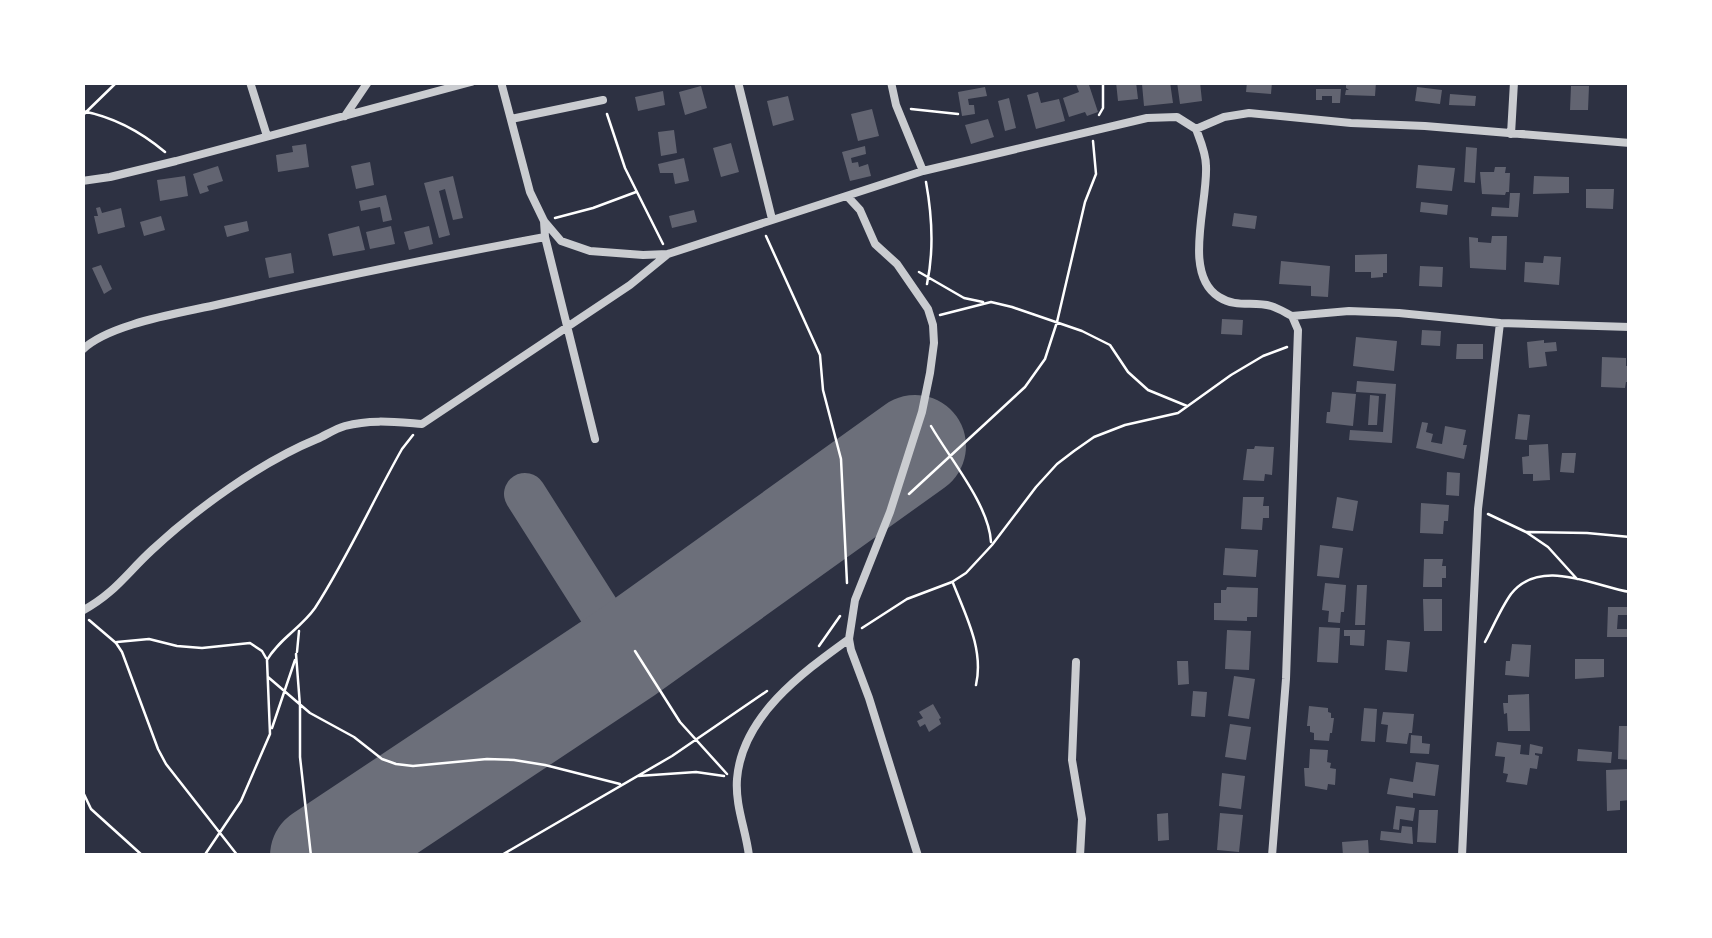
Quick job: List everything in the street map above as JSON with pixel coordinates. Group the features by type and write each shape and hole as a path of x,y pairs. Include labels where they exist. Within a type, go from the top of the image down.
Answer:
{"street":[{"path":"250,82 267,136"},
{"path":"344,117 368,82"},
{"path":"82,181 176,161 471,82"},
{"path":"501,82 530,192 544,221 561,241 590,250 668,254"},
{"path":"738,82 772,219"},
{"path":"891,82 924,171"},
{"path":"1510,134 1514,82"},
{"path":"511,118 603,100"},
{"path":"1196,128 1248,113 1630,143"},
{"path":"82,613 119,586 169,535 281,456 343,427 384,420 422,424 630,285 668,254 924,171 1147,118 1177,117 1196,128 1206,161 1206,198 1198,257 1202,278 1207,289 1232,304 1271,306 1292,316 1349,311 1500,323 1630,327"},
{"path":"848,197 860,210 875,244 897,264 931,315 934,343 922,412 890,512 853,602 849,639 918,856"},
{"path":"544,221 595,439"},
{"path":"82,350 91,342 138,323 545,236"},
{"path":"1272,856 1286,680 1298,344 1292,316"},
{"path":"1462,856 1478,509 1500,323"},
{"path":"750,856 737,777 750,737 796,678 849,639"},
{"path":"1076,662 1072,760 1082,819 1080,856"}],"path":[{"path":"84,113 117,82"},
{"path":"890,512 1025,387 1045,359 1096,174 1092,130 1102,108 1102,82"},
{"path":"603,100 636,192 668,254"},
{"path":"896,104 925,112 958,114"},
{"path":"84,113 126,125 176,161"},
{"path":"923,302 931,258 930,207 924,171"},
{"path":"544,221 636,192"},
{"path":"761,223 820,355 823,390 841,459 846,568 853,602 818,646"},
{"path":"928,276 964,298 1012,306 1099,338 1110,345 1136,381 1158,396 1188,406"},
{"path":"931,315 984,302"},
{"path":"849,639 907,599 966,573 1036,486 1057,464 1094,437 1138,421 1178,413 1264,356 1298,344"},
{"path":"922,412 988,519 992,545"},
{"path":"270,734 266,676 273,649 300,627 327,589 402,450 422,424"},
{"path":"1478,509 1548,546 1578,579"},
{"path":"1526,532 1630,538"},
{"path":"1472,666 1514,591 1533,580 1552,575 1630,592"},
{"path":"952,582 977,650 980,670 976,686"},
{"path":"82,613 116,643 166,764 238,856"},
{"path":"204,856 240,802 270,734 286,691 300,627"},
{"path":"116,643 149,639 202,648 250,644 268,660"},
{"path":"635,651 673,711 730,778 696,772 636,776"},
{"path":"296,654 300,757 311,856"},
{"path":"266,676 300,706 396,764 514,760 620,784"},
{"path":"500,856 695,740 770,689"},
{"path":"82,790 91,809 142,856"}],"building":[{"path":"1088,82 1098,112 1069,117 1063,98 1079,92 1076,84"},
{"path":"1116,82 1136,82 1138,99 1118,101"},
{"path":"1170,82 1173,103 1144,106 1142,84"},
{"path":"1177,82 1200,82 1202,101 1180,104"},
{"path":"1247,82 1272,82 1271,94 1246,92"},
{"path":"1346,82 1376,82 1375,96 1345,95 1349,90"},
{"path":"701,86 707,108 685,115 679,92"},
{"path":"1571,86 1589,86 1588,110 1570,110"},
{"path":"985,87 987,96 968,99 975,114 962,116 958,92"},
{"path":"1417,87 1442,90 1440,104 1415,101"},
{"path":"1316,89 1341,89 1340,103 1332,103 1332,96 1316,100"},
{"path":"663,91 665,105 638,111 635,97"},
{"path":"1038,92 1041,103 1059,99 1065,121 1036,129 1027,95"},
{"path":"1450,94 1476,96 1475,106 1449,105"},
{"path":"788,96 794,120 773,126 767,101"},
{"path":"1009,98 1016,128 1005,131 998,101"},
{"path":"872,109 879,136 858,141 851,114"},
{"path":"988,119 994,137 971,144 965,125"},
{"path":"674,130 677,153 661,156 658,132"},
{"path":"731,143 739,172 721,177 713,148"},
{"path":"306,144 309,167 278,172 276,155 293,152 292,146"},
{"path":"865,146 866,154 851,158 852,163 858,162 859,167 868,164 871,176 850,181 842,152"},
{"path":"1466,147 1477,148 1475,183 1464,182"},
{"path":"684,158 689,181 675,184 673,173 660,173 658,164"},
{"path":"370,162 374,185 356,189 351,166"},
{"path":"1418,165 1455,168 1452,191 1416,188"},
{"path":"218,166 223,181 207,186 209,191 200,194 193,174"},
{"path":"1495,167 1506,167 1505,173 1510,173 1509,192 1482,194 1480,172 1494,172"},
{"path":"185,176 188,196 160,201 157,180"},
{"path":"453,176 463,218 453,220 445,189 439,191 450,235 439,238 424,183"},
{"path":"1534,176 1569,177 1569,193 1533,194"},
{"path":"1586,189 1614,189 1613,209 1586,208"},
{"path":"1510,193 1520,193 1518,217 1491,216 1492,207 1509,208"},
{"path":"386,195 392,220 383,222 380,207 361,211 359,201"},
{"path":"1421,202 1448,205 1447,215 1420,212"},
{"path":"100,207 102,213 121,208 125,227 98,234 94,216 98,216 96,208"},
{"path":"694,210 697,222 672,228 669,216"},
{"path":"1234,213 1257,216 1255,229 1232,226"},
{"path":"161,216 165,230 144,236 140,222"},
{"path":"247,221 249,231 227,237 224,226"},
{"path":"359,226 365,250 333,256 328,234"},
{"path":"391,226 395,244 370,249 366,232"},
{"path":"429,226 433,244 409,250 404,232"},
{"path":"1492,236 1507,236 1506,270 1470,268 1469,237 1491,243"},
{"path":"291,253 294,273 269,278 265,258"},
{"path":"1387,254 1387,273 1383,277 1371,278 1371,272 1355,272 1355,255"},
{"path":"1544,256 1561,257 1559,285 1524,282 1525,262 1543,263"},
{"path":"1281,261 1330,266 1328,297 1311,296 1311,286 1279,284"},
{"path":"101,265 112,289 104,294 92,268"},
{"path":"1420,266 1443,267 1442,287 1419,286"},
{"path":"1222,319 1243,320 1242,335 1221,334"},
{"path":"1422,330 1441,331 1440,346 1421,345"},
{"path":"1356,337 1397,341 1394,371 1353,366"},
{"path":"1527,342 1556,342 1557,351 1545,352 1547,366 1529,368"},
{"path":"1457,344 1483,344 1483,359 1456,359"},
{"path":"1602,357 1626,358 1630,382 1626,382 1625,388 1601,387"},
{"path":"1357,381 1396,384 1392,443 1349,440 1350,430 1383,432 1386,394 1356,392"},
{"path":"1332,392 1356,394 1353,426 1326,423"},
{"path":"1370,395 1379,396 1377,425 1368,425"},
{"path":"1518,414 1530,415 1527,440 1515,439"},
{"path":"1422,422 1428,423 1426,432 1433,434 1431,442 1442,444 1445,426 1466,430 1464,459 1416,448"},
{"path":"1548,444 1550,480 1533,481 1533,474 1523,474 1522,457 1529,456 1529,445"},
{"path":"1274,447 1272,475 1265,474 1264,481 1243,480 1247,449"},
{"path":"1562,453 1576,453 1574,473 1560,472"},
{"path":"1447,472 1460,473 1459,496 1446,495"},
{"path":"1243,497 1264,497 1263,506 1269,506 1269,518 1263,518 1262,530 1241,529"},
{"path":"1337,497 1358,501 1353,531 1332,528"},
{"path":"1421,503 1449,505 1443,534 1420,533"},
{"path":"1320,545 1343,548 1339,578 1317,576"},
{"path":"1225,548 1258,550 1256,577 1223,575"},
{"path":"1424,559 1443,559 1446,578 1442,578 1442,587 1423,587"},
{"path":"1325,583 1346,585 1340,623 1328,622 1329,611 1322,610"},
{"path":"1357,585 1367,585 1365,625 1355,625"},
{"path":"1258,588 1257,617 1247,617 1247,621 1214,620 1214,603 1221,603 1221,590"},
{"path":"1423,599 1442,599 1442,631 1424,631"},
{"path":"1608,607 1630,607 1630,615 1618,615 1617,629 1630,629 1630,637 1607,637"},
{"path":"1319,627 1340,628 1338,663 1317,662"},
{"path":"1227,630 1251,631 1249,670 1225,669"},
{"path":"1344,630 1365,630 1364,646 1350,645 1350,636 1344,636"},
{"path":"1387,640 1410,642 1407,672 1385,670"},
{"path":"1512,644 1531,645 1529,677 1505,675"},
{"path":"1575,659 1604,659 1604,677 1575,679"},
{"path":"1177,661 1188,661 1189,684 1178,685"},
{"path":"1234,676 1255,679 1249,719 1228,716"},
{"path":"1193,691 1207,692 1205,717 1191,716"},
{"path":"1529,694 1530,731 1508,731 1503,703 1508,703 1508,695"},
{"path":"933,704 941,724 929,732 925,724 920,727 917,721 923,718 919,712"},
{"path":"1309,706 1328,708 1334,718 1329,741 1314,740 1314,733 1307,726"},
{"path":"1364,708 1377,709 1375,742 1361,741"},
{"path":"1383,712 1414,714 1407,744 1386,742 1388,725 1381,724"},
{"path":"1230,724 1251,727 1246,760 1225,757"},
{"path":"1619,726 1630,726 1630,760 1618,759"},
{"path":"1411,735 1422,736 1422,743 1430,744 1429,754 1410,753"},
{"path":"1497,742 1521,745 1520,754 1529,755 1530,744 1543,747 1542,754 1535,753 1539,756 1537,769 1530,768 1527,785 1506,782 1505,757 1495,756"},
{"path":"1310,749 1328,750 1327,762 1336,769 1335,785 1328,784 1327,790 1305,786 1304,768 1309,768"},
{"path":"1578,749 1612,752 1611,763 1577,761"},
{"path":"1416,762 1439,765 1435,796 1387,794 1390,778 1413,782"},
{"path":"1629,769 1630,800 1620,801 1620,810 1607,811 1606,770"},
{"path":"1222,773 1245,776 1241,809 1219,806"},
{"path":"1396,806 1415,808 1413,821 1400,819 1399,830 1393,829"},
{"path":"1419,810 1438,810 1436,843 1417,842"},
{"path":"1168,813 1169,840 1158,841 1157,814"},
{"path":"1220,813 1243,815 1239,852 1217,850"},
{"path":"1402,826 1412,827 1413,844 1380,840 1381,831 1401,833"},
{"path":"1368,840 1369,856 1343,856 1342,842"}],"taxiway":[{"path":"525,494 626,653"}],"runway":[{"path":"321,856 626,653 915,446"}]}
